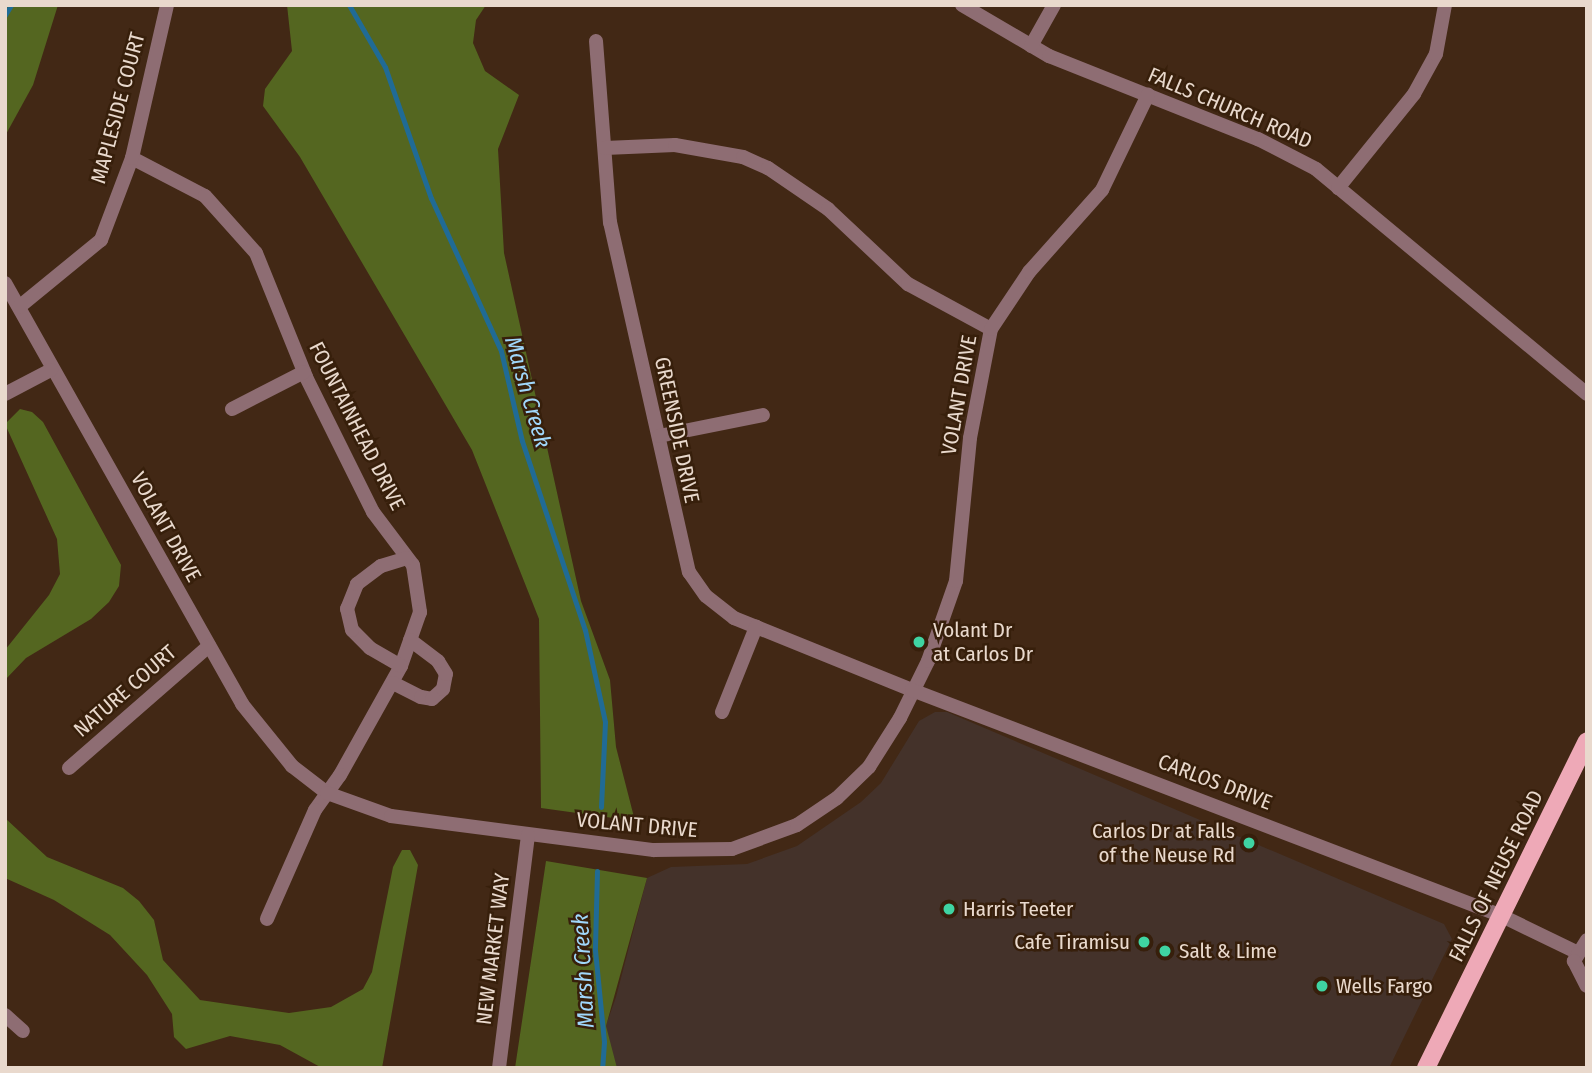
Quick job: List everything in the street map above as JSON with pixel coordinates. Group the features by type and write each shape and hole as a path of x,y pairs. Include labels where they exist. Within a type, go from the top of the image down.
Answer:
{"main road":[{"name":"FALLS OF NEUSE ROAD","path":"1426,1068 1587,741"}],"street":[{"name":"MAPLESIDE COURT","path":"19,307 101,240 132,158 167,5"},
{"name":"FALLS CHURCH ROAD","path":"962,5 1031,46 1258,139 1316,169 1587,394"},
{"path":"1031,46 1054,5"},
{"path":"1338,188 1414,94 1436,54 1445,5"},
{"name":"GREENSIDE DRIVE","path":"596,41 610,222 690,572 715,605 755,628 854,663 912,690"},
{"name":"VOLANT DRIVE","path":"5,283 51,370 209,646 266,739 327,793 391,816 683,853 713,852 759,842 818,812 853,784 882,749 928,661 956,581 970,438 991,329 1029,272 1102,190 1149,95"},
{"path":"605,148 650,144 712,149 768,168 818,201 908,284 991,329"},
{"name":"FOUNTAINHEAD DRIVE","path":"132,158 205,196 256,253 304,372 373,512 413,565 420,612 401,666 315,810 267,919"},
{"path":"5,394 51,370"},
{"path":"232,409 304,372"},
{"path":"659,436 762,415"},
{"path":"401,666 370,648 352,630 347,609 357,584 381,566 407,558"},
{"path":"722,712 755,628"},
{"path":"393,683 421,698 432,699 443,689 446,674 438,661 410,640"},
{"name":"NATURE COURT","path":"69,768 209,646"},
{"name":"CARLOS DRIVE","path":"912,690 1502,916 1576,952"},
{"name":"NEW MARKET WAY","path":"499,1068 528,835"},
{"path":"1587,940 1576,952 1576,971 1587,986"},
{"path":"5,1015 23,1031"}],"shaded area":[{"path":"935,712 947,712 1444,924 1452,939 1389,1068 591,1068 616,997 647,878 671,867 747,864 797,846 861,802 881,783 919,721"}],"green space":[{"path":"5,5 58,5 33,85 5,136"},
{"path":"287,5 486,5 476,20 473,43 485,71 519,95 498,149 504,253 581,601 610,680 616,747 635,821 541,808 539,619 472,450 300,157 263,106 265,89 292,51"},
{"path":"20,409 32,412 43,422 121,565 119,586 109,602 91,619 26,658 5,680 5,650 49,595 60,574 57,539 5,424"},
{"path":"5,818 47,857 123,888 139,901 154,920 163,960 200,1000 289,1013 331,1007 363,989 372,972 393,867 402,850 410,850 418,865 382,1068 322,1068 280,1045 230,1036 186,1049 174,1037 172,1014 147,975 110,935 54,900 5,878"},
{"path":"546,861 647,878 606,1026 617,1068 515,1068"}],"waterway":[{"path":"5,15 11,5"},
{"name":"Marsh Creek","path":"349,5 385,67 431,198 501,351 522,441 585,630 605,722 601,807"},
{"name":"Marsh Creek","path":"597,871 595,950 604,1042 602,1068"}],"place":[{"name":"Volant Dr at Carlos Dr","path":"919,642"},
{"name":"Carlos Dr at Falls of the Neuse Rd","path":"1249,843"},
{"name":"Harris Teeter","path":"949,909"},
{"name":"Cafe Tiramisu","path":"1144,942"},
{"name":"Salt & Lime","path":"1165,951"},
{"name":"Wells Fargo","path":"1322,986"}]}
